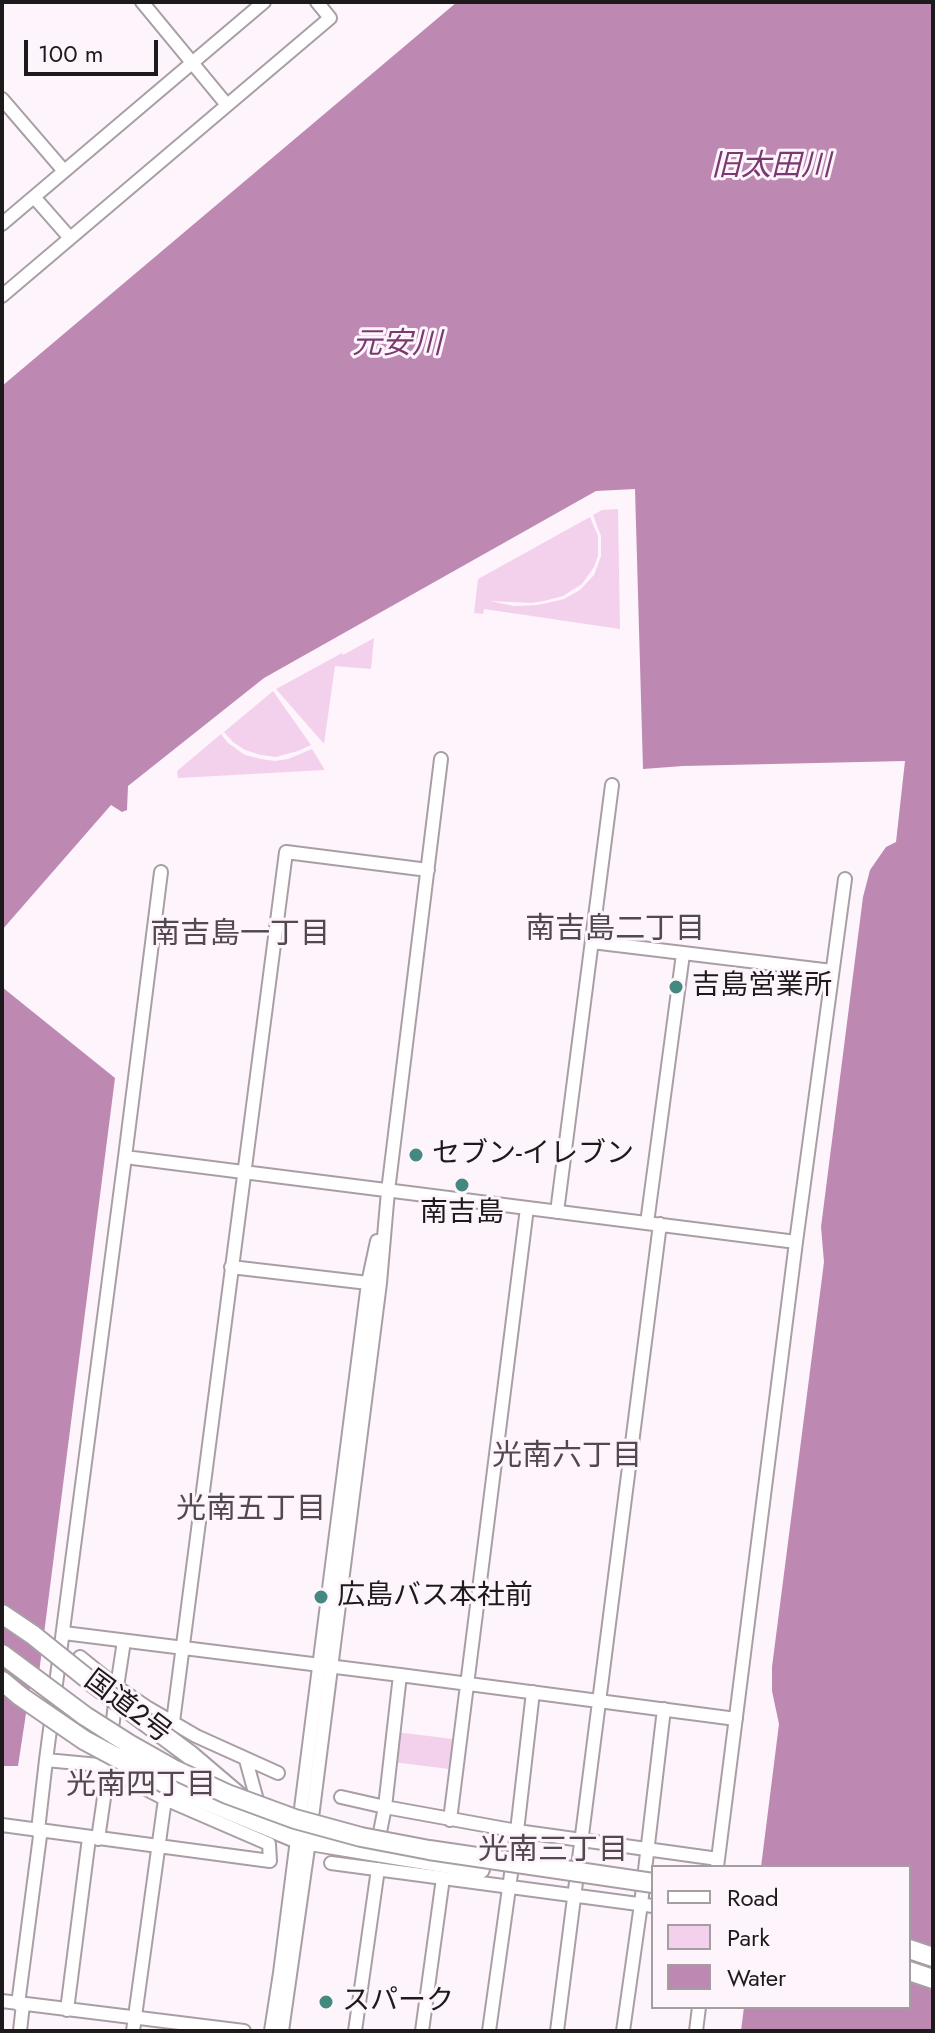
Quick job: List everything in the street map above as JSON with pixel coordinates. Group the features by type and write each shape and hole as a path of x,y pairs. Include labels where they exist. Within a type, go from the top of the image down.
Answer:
{"highway":[{"name":"国道2号","path":"2,1614 190,1755 264,1820"},
{"path":"2,1654 85,1716 175,1770 227,1794 295,1819 361,1837 429,1850 651,1883"},
{"name":"国道2号","path":"2,1681 84,1740 166,1792 264,1820 303,1840 649,1901"},
{"path":"911,1950 933,1957"},
{"path":"911,1972 933,1979"}],"street":[{"path":"142,2 227,105"},
{"path":"2,224 264,2"},
{"path":"2,296 330,18 317,2"},
{"path":"2,99 64,171"},
{"path":"34,197 70,238"},
{"path":"325,1666 380,1283 388,1191 441,759"},
{"path":"557,1212 612,785"},
{"path":"173,1722 286,852 428,870"},
{"path":"20,2031 46,1760 161,872"},
{"path":"341,1797 450,1820 718,1863 845,879"},
{"path":"592,942 832,971"},
{"path":"557,2031 683,954"},
{"path":"125,1157 796,1242"},
{"path":"282,2031 368,1283 388,1191"},
{"path":"450,1820 527,1208"},
{"path":"231,1267 368,1283"},
{"path":"64,1633 736,1719"},
{"path":"67,2010 108,1769 124,1641"},
{"path":"80,1657 148,1708 196,1736 278,1773"},
{"path":"378,1869 370,1863 363,1850 374,1845 380,1832 400,1675"},
{"path":"489,2031 533,1692"},
{"path":"623,2031 649,1901 647,1850 664,1709"},
{"path":"2,1825 270,1861 269,1844 166,1792 99,1765 46,1760"},
{"path":"232,1856 235,1836 264,1820 246,1760"},
{"path":"134,2024 166,1792"},
{"path":"271,2031 303,1840"},
{"path":"331,1863 575,1895 649,1901"},
{"path":"355,2031 378,1869"},
{"path":"422,2031 443,1878"},
{"path":"2,2001 134,2024 244,2031"},
{"path":"696,2031 699,2009"}],"green space":[{"path":"618,509 620,629 484,609 483,614 474,613 478,579 590,517 598,536 598,556 582,584 563,596 544,601 490,601 514,606 538,605 564,599 580,590 594,575 601,556 601,536 593,515 602,510"},
{"path":"374,638 371,669 335,666 324,744 276,689"},
{"path":"273,691 311,745 276,757 245,750 224,732"},
{"path":"221,734 245,755 261,759 288,759 312,749 325,770 178,778 177,771"},
{"path":"396,1732 453,1739 449,1769 392,1762"}],"water":[{"path":"457,2 933,2 933,2031 741,2031 744,2009 911,2009 911,1865 761,1865 779,1724 772,1691 772,1667 824,1262 821,1227 863,897 870,870 886,847 896,842 905,761 643,769 635,489 596,491 264,678 128,786 127,810 122,812 111,805 2,930 2,386"},
{"path":"2,987 115,1078 39,1673 32,1674 18,1766 2,1766"}],"place":[{"name":"吉島営業所","path":"676,987"},
{"name":"セブン-イレブン","path":"416,1155"},
{"name":"南吉島","path":"462,1185"},
{"name":"広島バス本社前","path":"321,1597"},
{"name":"スパーク","path":"326,2002"}],"district":[{"name":"南吉島二丁目","path":"615,931"},
{"name":"南吉島一丁目","path":"240,936"},
{"name":"光南六丁目","path":"567,1458"},
{"name":"光南五丁目","path":"251,1511"},
{"name":"光南四丁目","path":"141,1787"},
{"name":"光南三丁目","path":"553,1852"}],"water label":[{"name":"旧太田川","path":"771,168"},
{"name":"元安川","path":"397,346"}]}
